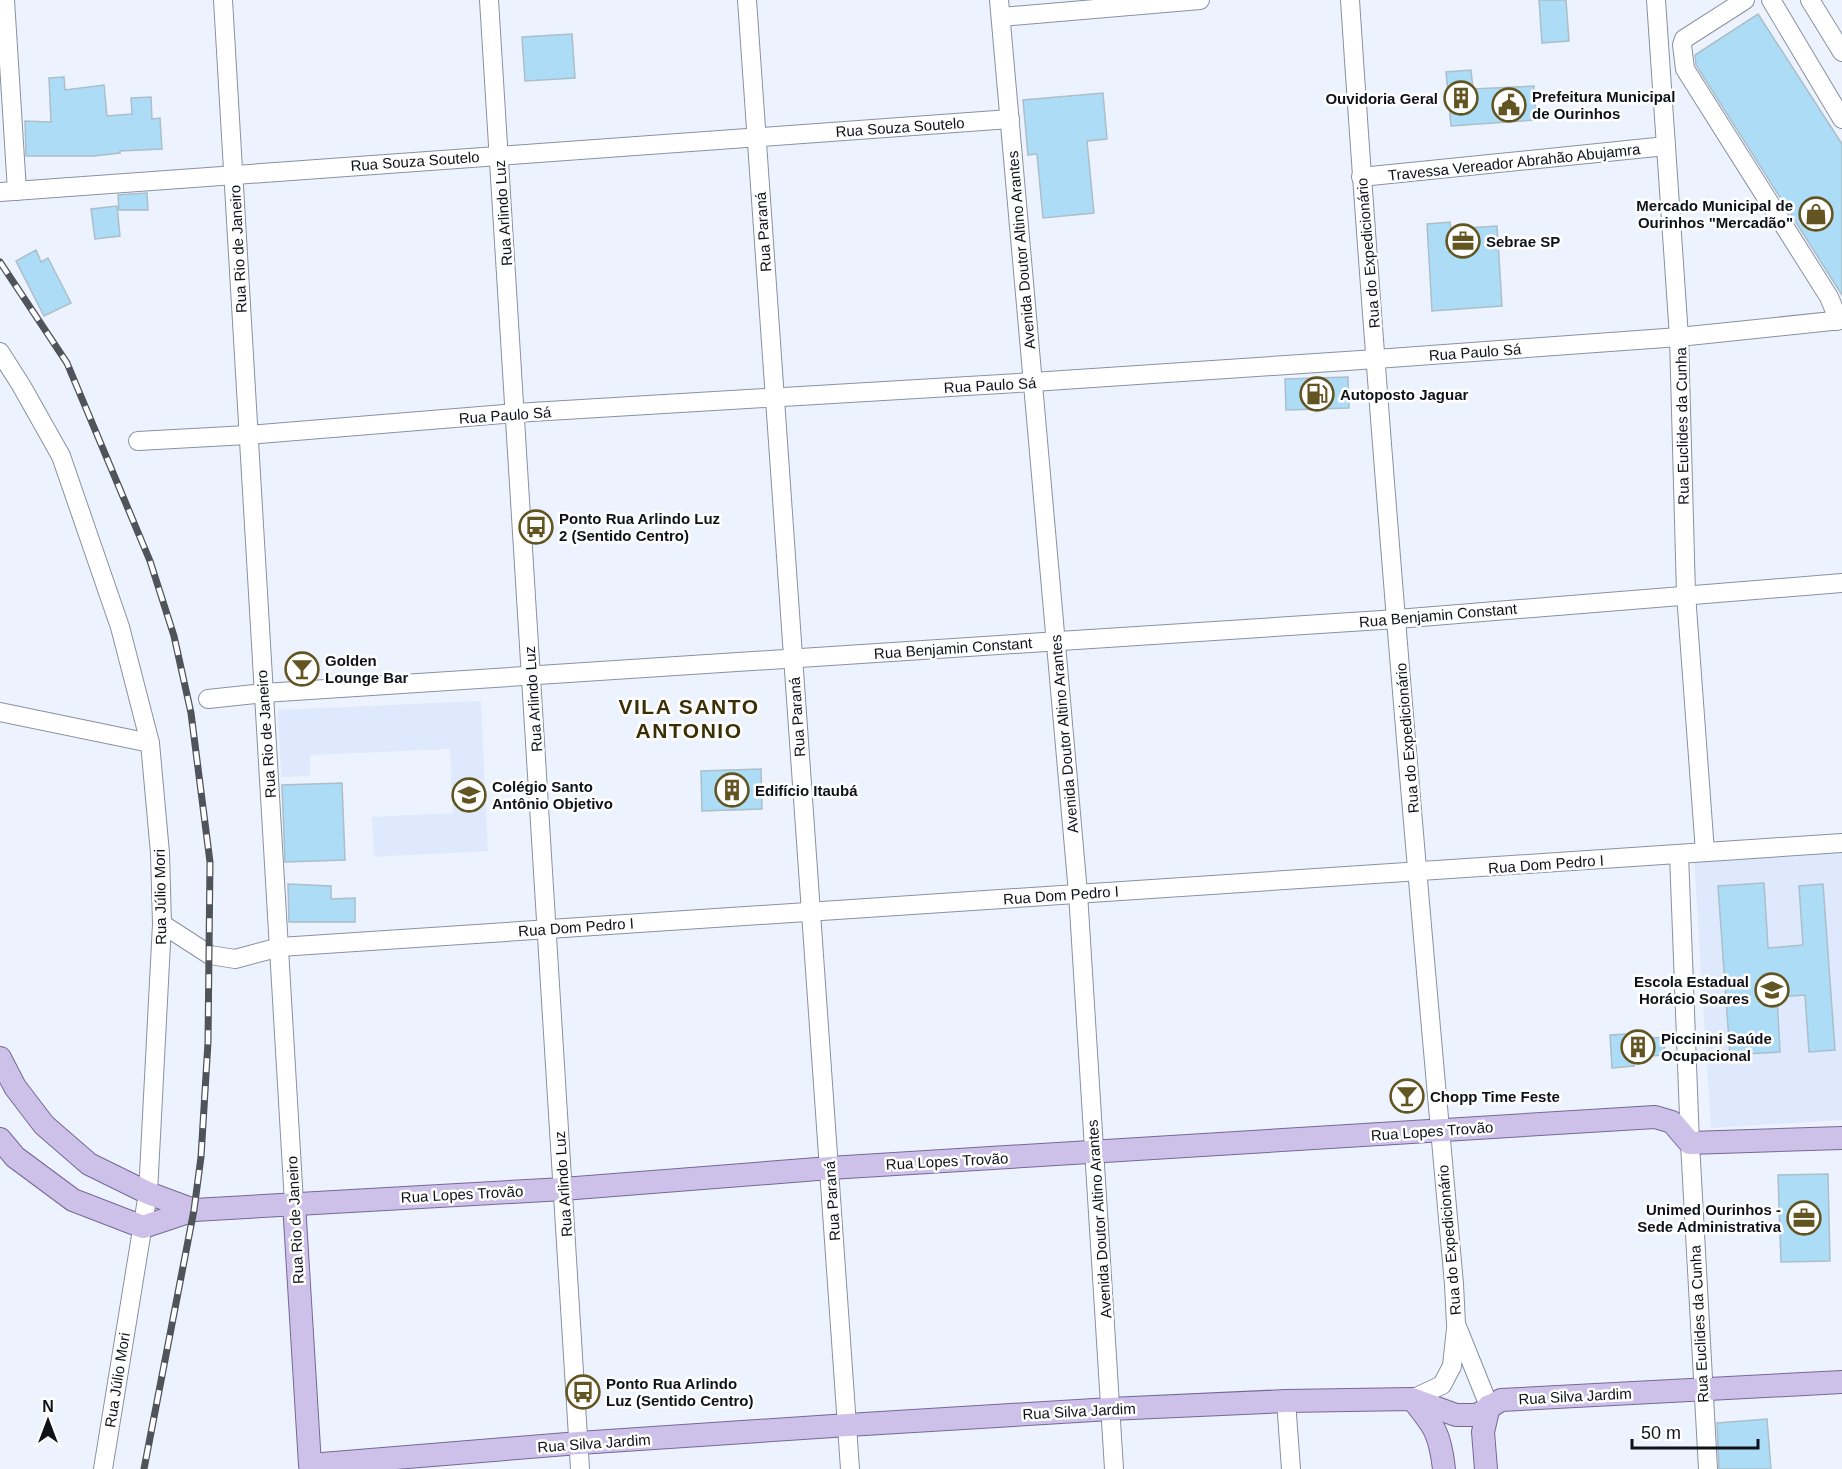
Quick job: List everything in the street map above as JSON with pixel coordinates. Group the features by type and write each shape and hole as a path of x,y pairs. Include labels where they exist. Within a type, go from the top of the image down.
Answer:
{"main road":[{"path":"0,1058 15,1087 44,1125 89,1164 148,1193 194,1210"},
{"name":"Rua Lopes Trovão","path":"194,1210 563,1189 830,1168 1655,1117 1672,1122 1690,1143"},
{"path":"1690,1143 1842,1138"},
{"path":"0,1139 15,1157 73,1200 143,1227 194,1210"},
{"name":"Rua Rio de Janeiro","path":"294,1203 310,1467"},
{"name":"Rua Silva Jardim","path":"310,1467 579,1443 1110,1409 1286,1401 1412,1399 1456,1415 1477,1415 1501,1400 1842,1382"},
{"path":"1412,1399 1433,1424 1442,1444 1444,1469"},
{"path":"1486,1469 1484,1432 1489,1406"}],"street":[{"path":"5,0 8,191"},
{"name":"Rua Rio de Janeiro","path":"223,0 294,1203"},
{"name":"Rua Arlindo Luz","path":"489,0 580,1469"},
{"name":"Rua Paraná","path":"747,0 850,1469"},
{"path":"1000,8 1200,0"},
{"name":"Rua do Expedicionário","path":"1350,0 1361,177 1456,1324 1489,1406"},
{"name":"Rua Euclides da Cunha","path":"1656,0 1679,337 1686,594 1705,852"},
{"path":"1745,0 1684,39 1682,45 1685,69 1829,297 1839,320"},
{"path":"1771,0 1842,119"},
{"path":"1810,0 1842,52"},
{"name":"Avenida Doutor Altino Arantes","path":"1000,8 1078,893 1114,1469"},
{"name":"Rua Souza Soutelo","path":"8,191 1010,119"},
{"name":"Travessa Vereador Abrahão Abujamra","path":"1361,177 1666,146"},
{"name":"Rua Paulo Sá","path":"138,441 248,435 515,413 1376,359 1679,337 1839,320"},
{"name":"Rua Júlio Mori","path":"0,352 61,456 120,627 150,743 160,853 162,924 148,1193 103,1469"},
{"name":"Rua Benjamin Constant","path":"208,699 264,693 1397,618 1842,583"},
{"path":"0,712 150,743"},
{"name":"Rua Dom Pedro I","path":"162,924 210,955 235,959 280,947 1842,843"},
{"name":"Rua Euclides da Cunha","path":"1679,854 1690,1143 1708,1469"},
{"path":"1412,1399 1443,1385 1452,1366 1456,1324"},
{"path":"1286,1401 1291,1469"}],"shaded area":[{"name":"Colégio Santo Antônio Objetivo","path":"481,701 488,851 374,857 372,817 453,813 450,749 310,755 310,776 281,777 278,710"},
{"name":"Escola Estadual Horácio Soares","path":"1842,850 1842,1120 1711,1128 1694,860"}],"building":[{"path":"1539,0 1566,0 1569,41 1542,43"},
{"name":"Mercado Municipal de Ourinhos \"Mercadão\"","path":"1758,14 1842,144 1842,295 1696,65 1695,55"},
{"path":"572,34 575,78 525,81 522,37"},
{"path":"1471,70 1473,89 1534,86 1536,120 1451,126 1446,72"},
{"path":"64,77 65,90 104,85 107,116 132,114 131,98 151,97 152,119 160,118 162,149 120,151 120,153 93,156 26,156 25,121 51,122 49,78"},
{"path":"1103,93 1107,139 1087,141 1094,213 1043,218 1037,154 1028,155 1023,100"},
{"path":"147,193 148,210 119,210 118,195"},
{"path":"117,206 120,236 95,239 91,209"},
{"path":"1450,222 1451,229 1497,226 1502,306 1432,311 1427,224"},
{"path":"36,250 41,262 48,258 71,303 44,316 16,261"},
{"name":"Autoposto Jaguar","path":"1348,377 1349,408 1286,410 1285,379"},
{"name":"Edifício Itaubá","path":"761,769 762,809 702,811 701,771"},
{"path":"342,783 345,860 285,862 282,785"},
{"path":"1764,883 1768,948 1803,945 1799,886 1823,884 1835,1050 1809,1052 1805,995 1777,997 1780,1052 1730,1055 1718,886"},
{"path":"288,884 331,886 331,899 355,898 355,922 289,922"},
{"name":"Piccinini Saúde Ocupacional","path":"1642,1033 1642,1039 1664,1037 1665,1055 1633,1057 1634,1066 1612,1068 1610,1035"},
{"name":"Unimed Ourinhos - Sede Administrativa","path":"1828,1174 1830,1261 1781,1262 1778,1175"},
{"path":"1767,1419 1771,1469 1719,1469 1717,1423"}],"railway":[{"path":"0,262 67,363 150,561 174,636 191,713 210,862 208,1042 201,1157 194,1210 144,1469"}],"place":[{"name":"Ouvidoria Geral","path":"1461,98"},
{"name":"Prefeitura Municipal de Ourinhos","path":"1509,105"},
{"name":"Mercado Municipal de Ourinhos \"Mercadão\"","path":"1816,214"},
{"name":"Sebrae SP","path":"1463,241"},
{"name":"Autoposto Jaguar","path":"1317,394"},
{"name":"Ponto Rua Arlindo Luz 2 (Sentido Centro)","path":"536,527"},
{"name":"Golden Lounge Bar","path":"302,669"},
{"name":"Edifício Itaubá","path":"732,790"},
{"name":"Colégio Santo Antônio Objetivo","path":"469,795"},
{"name":"Escola Estadual Horácio Soares","path":"1772,990"},
{"name":"Piccinini Saúde Ocupacional","path":"1638,1047"},
{"name":"Chopp Time Feste","path":"1407,1096"},
{"name":"Unimed Ourinhos - Sede Administrativa","path":"1804,1218"},
{"name":"Ponto Rua Arlindo Luz (Sentido Centro)","path":"583,1392"}],"district":[{"name":"VILA SANTO ANTONIO","path":"689,718"}]}
